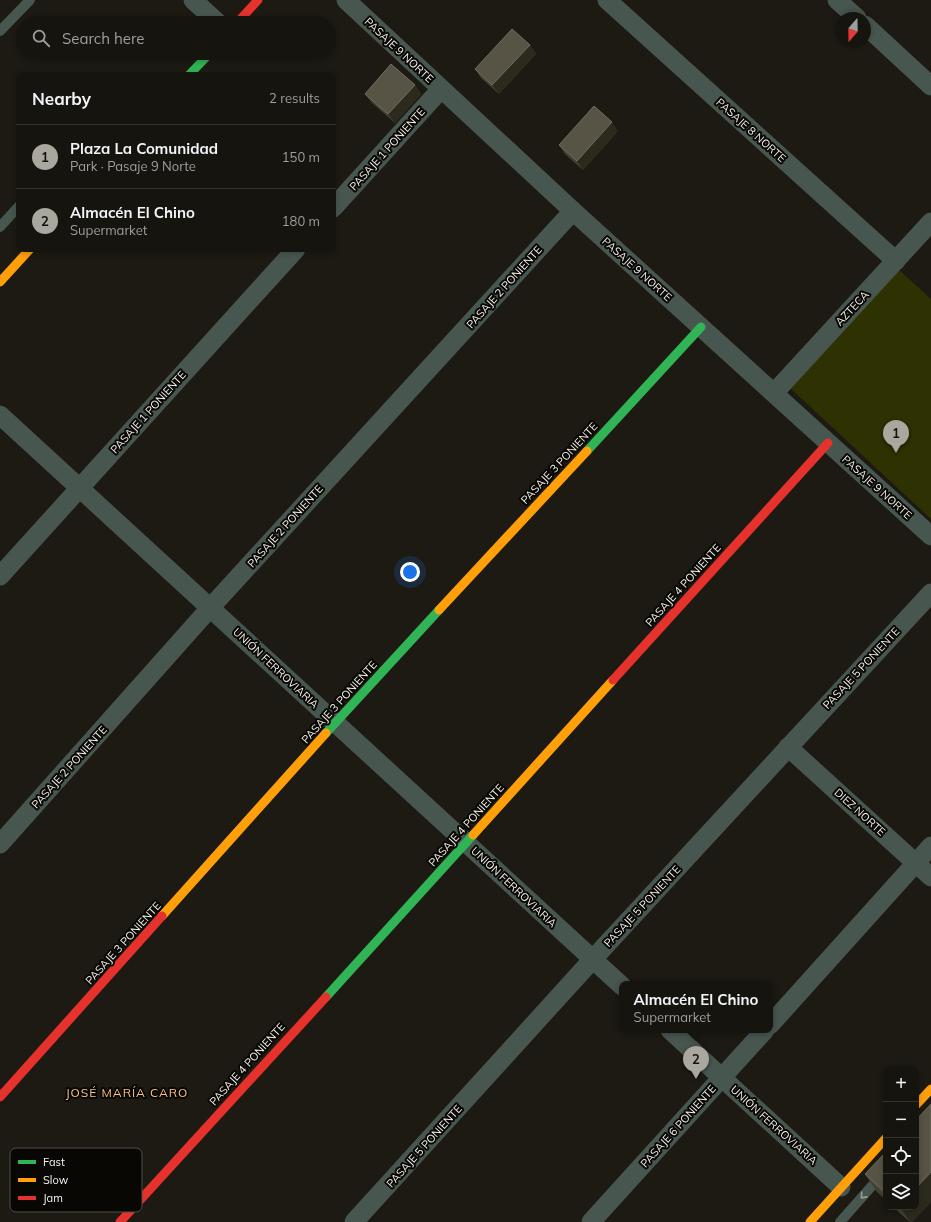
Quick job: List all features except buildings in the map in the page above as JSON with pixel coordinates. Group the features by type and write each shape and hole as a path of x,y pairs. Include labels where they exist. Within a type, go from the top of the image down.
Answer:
{"street":[{"path":"192,0 210,16"},
{"path":"243,16 258,0"},
{"name":"PASAJE 9 NORTE","path":"346,0 574,211 931,536"},
{"name":"PASAJE 8 NORTE","path":"607,0 896,261"},
{"path":"837,0 850,12"},
{"path":"871,31 931,86"},
{"path":"193,72 204,60"},
{"name":"PASAJE 1 PONIENTE","path":"336,205 441,89"},
{"name":"PASAJE 2 PONIENTE","path":"0,844 210,608 574,211"},
{"name":"AZTECA","path":"774,393 931,222"},
{"path":"1,281 27,252"},
{"name":"PASAJE 1 PONIENTE","path":"0,576 293,252"},
{"name":"PASAJE 3 PONIENTE","path":"0,1097 335,723 701,327"},
{"name":"UNIÓN FERROVIARIA","path":"0,415 619,983"},
{"name":"PASAJE 4 PONIENTE","path":"142,1198 828,443"},
{"name":"PASAJE 5 PONIENTE","path":"354,1222 593,959 931,593"},
{"name":"DIEZ NORTE","path":"788,747 931,877"},
{"path":"773,1022 931,846"},
{"name":"UNIÓN FERROVIARIA","path":"673,1033 842,1187"},
{"name":"PASAJE 6 PONIENTE","path":"591,1222 762,1033"},
{"path":"919,1103 931,1089"},
{"path":"810,1222 883,1141"},
{"name":"PASAJE 4 PONIENTE","path":"120,1222 129,1212"}],"lane":[{"path":"0,31 30,0"},
{"path":"0,227 16,209"},
{"path":"0,269 1,281"},
{"path":"840,1222 883,1173"}],"green space":[{"path":"899,270 931,299 931,519 789,387"}],"traffic: fast":[{"path":"192,72 203,60"},
{"path":"587,451 701,327"},
{"path":"326,733 439,610"},
{"path":"326,997 473,835"}],"traffic: slow":[{"path":"0,282 27,252"},
{"path":"439,610 587,451"},
{"path":"473,835 613,680"},
{"path":"162,916 326,733"},
{"path":"919,1102 931,1089"},
{"path":"810,1222 883,1141"}],"traffic: jam":[{"path":"243,16 258,0"},
{"path":"613,680 828,443"},
{"path":"0,1097 162,916"},
{"path":"142,1198 326,997"},
{"path":"120,1222 129,1212"}],"place":[{"name":"Plaza La Comunidad","path":"896,453"},
{"name":"Almacén El Chino","path":"696,1079"}],"district":[{"name":"JOSÉ MARÍA CARO","path":"127,1092"}]}
